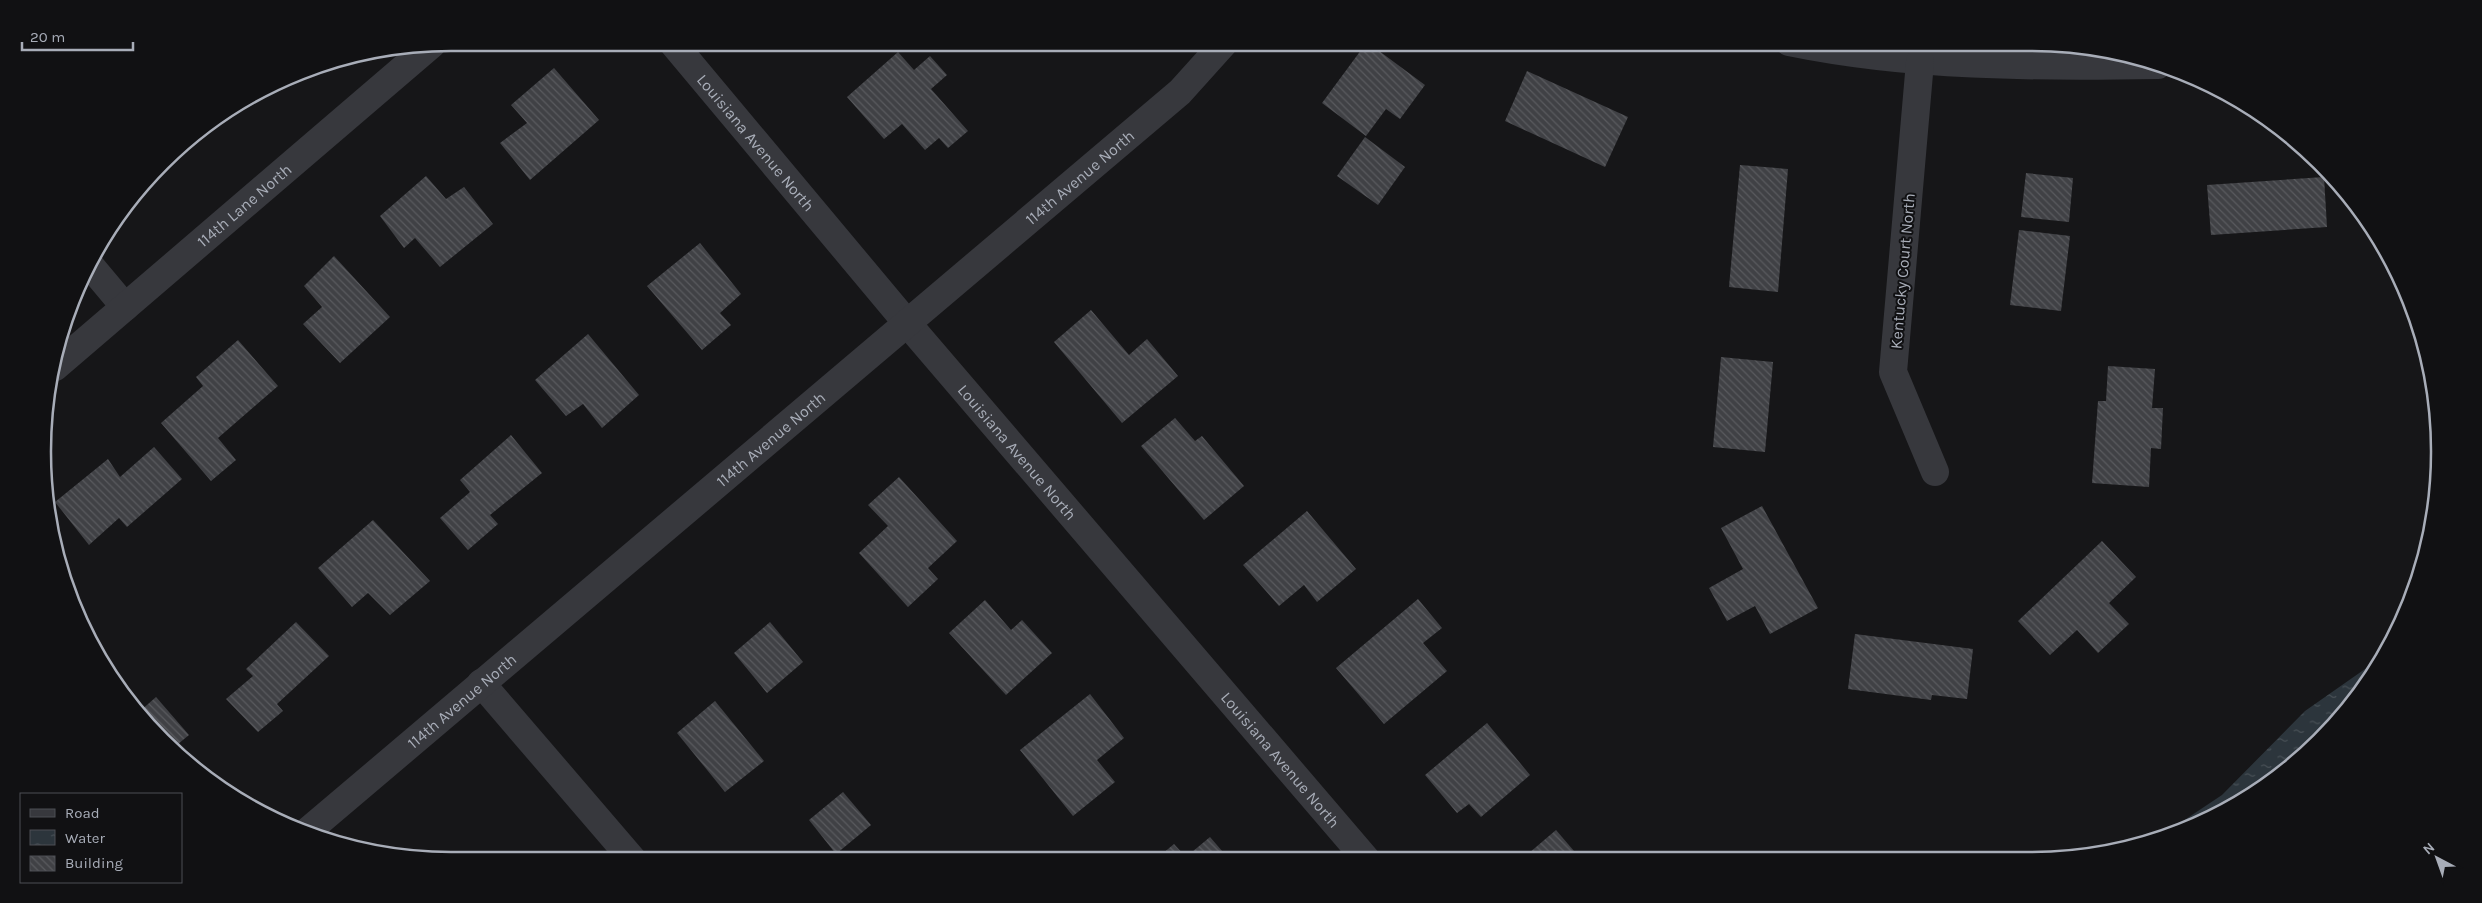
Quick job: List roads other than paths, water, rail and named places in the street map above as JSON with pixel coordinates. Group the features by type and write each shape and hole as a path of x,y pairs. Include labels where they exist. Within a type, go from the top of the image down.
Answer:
{"street":[{"name":"Louisiana Avenue North","path":"680,51 907,323 1361,852"},
{"name":"114th Avenue North","path":"313,827 1180,92 1217,51"},
{"path":"1833,51 1920,62 2051,66 2132,64"},
{"name":"114th Lane North","path":"62,362 422,52"},
{"name":"Kentucky Court North","path":"1920,62 1893,372 1935,472"},
{"path":"95,271 125,307"},
{"path":"481,683 626,852"}],"water":[{"path":"2367,668 2348,695 2314,735 2274,769 2231,798 2182,822 2222,795 2305,711"}]}
